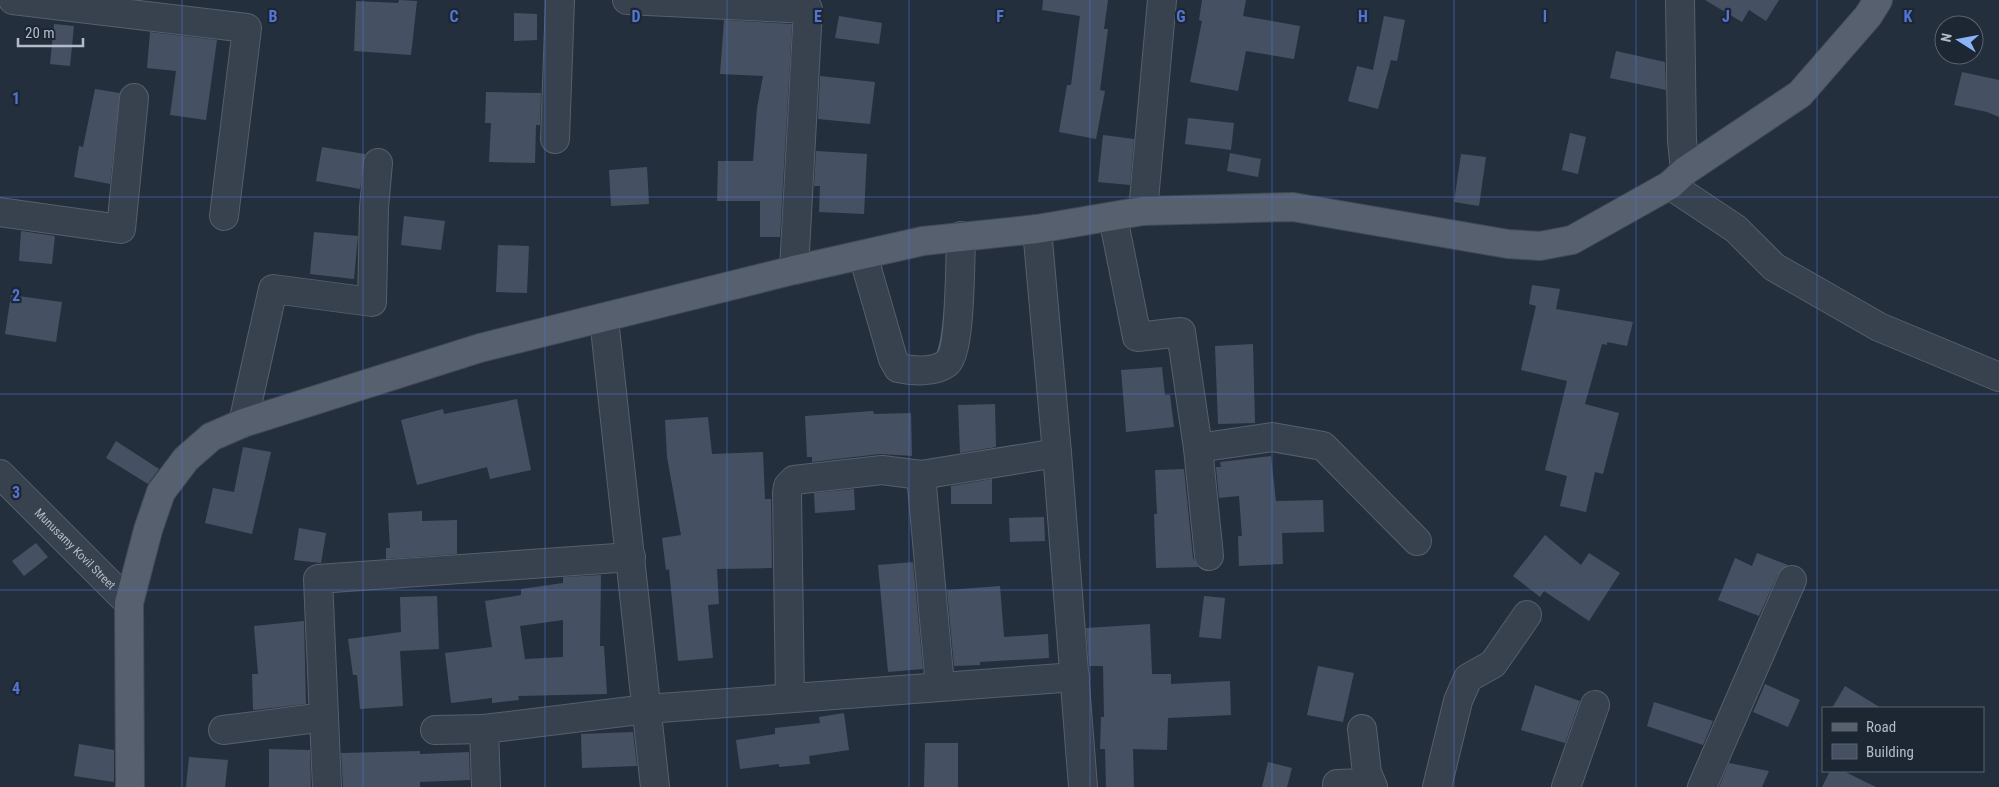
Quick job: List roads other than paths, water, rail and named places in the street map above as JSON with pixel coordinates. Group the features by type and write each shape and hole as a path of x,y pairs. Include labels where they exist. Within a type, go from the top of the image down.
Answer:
{"main road":[{"path":"130,787 128,603 148,530 161,492 186,459 211,437 243,423 480,348 604,319 794,270 923,241 1037,229 1143,211 1293,207 1508,244 1540,246 1572,240 1678,178 1800,94 1868,16 1878,0"}],"street":[{"path":"13,0 247,28 224,216"},
{"path":"556,139 560,0"},
{"path":"627,0 809,5 794,270"},
{"path":"1143,211 1162,0"},
{"path":"1680,0 1682,140 1678,178 1736,229 1774,267 1879,327 1999,377"},
{"path":"0,212 121,229 134,98"},
{"path":"243,423 273,289 372,302 374,208 378,163"},
{"path":"1112,217 1137,337 1181,332 1198,448 1209,556"},
{"path":"1037,229 1083,787"},
{"path":"863,255 892,359 898,368 911,371 938,368 948,362 953,352 957,329 961,236"},
{"path":"604,319 655,787"},
{"path":"1198,448 1272,437 1323,446 1417,541"},
{"path":"790,698 787,493 788,486 794,480 882,470 921,475 1057,454"},
{"name":"Munusamy Kovil Street","path":"0,474 128,603"},
{"path":"921,475 940,686"},
{"path":"327,787 318,579 631,557"},
{"path":"1702,787 1792,580"},
{"path":"1437,787 1458,701 1468,678 1493,664 1527,615"},
{"path":"435,730 484,729 647,709 1074,677"},
{"path":"1566,787 1595,705"},
{"path":"223,730 324,717"},
{"path":"484,729 486,787"},
{"path":"1336,784 1372,785 1366,772 1362,729"}]}
